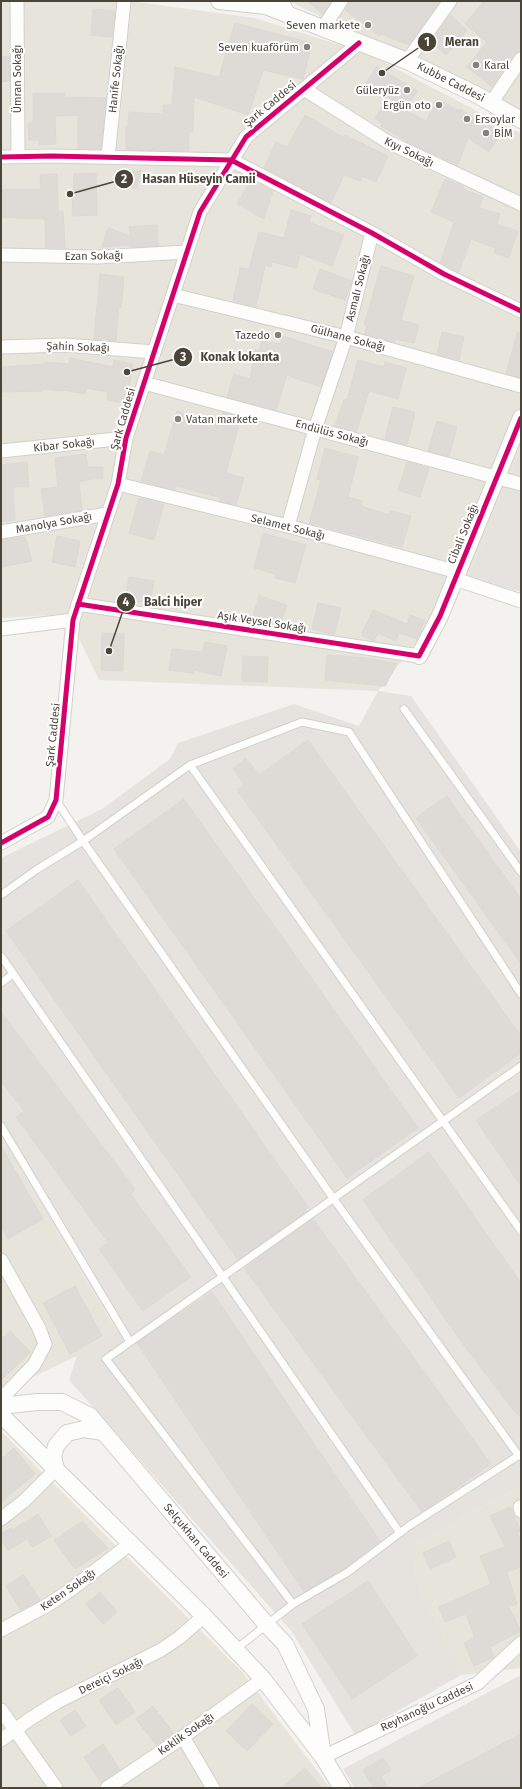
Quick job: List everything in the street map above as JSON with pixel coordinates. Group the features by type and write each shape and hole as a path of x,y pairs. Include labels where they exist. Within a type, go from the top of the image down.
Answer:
{"street":[{"name":"Ümran Sokağı","path":"17,1 18,156"},
{"name":"Hanife Sokağı","path":"108,157 124,1"},
{"name":"Kubbe Caddesi","path":"219,1 285,8 322,28 407,61 491,103 521,120"},
{"path":"322,28 341,1"},
{"path":"407,61 450,1"},
{"name":"Şark Caddesi","path":"1,843 48,817 56,800 73,620 118,484 126,438 200,212 246,137 359,43"},
{"path":"491,103 521,59"},
{"name":"Kıyı Sokağı","path":"304,89 388,142 521,204"},
{"path":"1,157 108,157 231,160 372,232 444,274 521,311"},
{"name":"Asmalı Sokağı","path":"288,526 315,429 346,337 372,232"},
{"name":"Ezan Sokağı","path":"1,255 98,258 187,252"},
{"name":"Gülhane Sokağı","path":"173,295 346,337 521,386"},
{"name":"Şahin Sokağı","path":"1,347 64,345 154,352"},
{"name":"Endülüs Sokağı","path":"144,382 521,484"},
{"name":"Cibali Sokağı","path":"419,656 440,616 521,418"},
{"name":"Kibar Sokağı","path":"1,451 126,438"},
{"name":"Selamet Sokağı","path":"118,484 288,526 457,576 521,601"},
{"name":"Manolya Sokağı","path":"1,532 107,514"},
{"name":"Aşık Veysel Sokağı","path":"78,604 419,656"},
{"path":"1,628 73,620"},
{"path":"1,1260 5,1278 39,1328 45,1344 34,1365 1,1399"},
{"name":"Selçukhan Caddesi","path":"1,1406 37,1402 62,1402 90,1416 266,1625 286,1644 316,1709 323,1757"},
{"name":"Selçukhan Caddesi","path":"1,1415 204,1616 263,1678 323,1757 342,1788"},
{"path":"1,1519 24,1501 56,1469 54,1456 56,1446 67,1434 84,1429 103,1432"},
{"name":"Keten Sokağı","path":"1,1630 46,1606 69,1591 130,1544"},
{"name":"Dereiçi Sokağı","path":"1,1740 57,1702 161,1650 180,1637 204,1616"},
{"name":"Reyhanoğlu Caddesi","path":"323,1757 478,1683 521,1643"},
{"name":"Keklik Sokağı","path":"107,1788 183,1737 263,1678"},
{"path":"1,1710 56,1788"},
{"path":"183,1737 213,1788"}],"lane":[{"path":"404,709 521,872"},
{"path":"1,895 190,766 302,722 349,732 521,994"},
{"path":"190,766 521,1231"},
{"path":"56,800 82,841 333,1198 520,1455 400,1533 348,1572 293,1604 236,1649"},
{"path":"1,956 400,1533"},
{"path":"1,983 13,974"},
{"path":"293,1604 106,1359 521,1066"},
{"path":"1,1126 130,1342"}],"shaded area":[{"path":"1,1 129,1 255,18 368,54 521,134 521,449 468,577 378,691 99,680 67,614 1,618"},
{"path":"289,1 521,1 521,115"},
{"path":"521,449 521,592 468,577"},
{"path":"378,691 411,696 521,852 521,1486 413,1545 415,1577 461,1675 355,1735 292,1632 69,1380 77,1356 117,1330 1,1140 1,858 102,809 170,759 178,743 294,704 359,726"},
{"path":"1,1140 117,1331 77,1356 1,1392"},
{"path":"1,1431 243,1673 330,1788 1,1788"},
{"path":"521,1486 521,1668 461,1675 415,1577 413,1545"},
{"path":"521,1675 521,1788 355,1788 343,1769"}],"building":[{"path":"307,1 331,1 323,14"},
{"path":"349,1 440,1 409,45 381,34 379,36 345,10"},
{"path":"484,1 521,1 521,51 514,54 492,87 467,67 487,42 465,24"},
{"path":"93,9 115,11 112,37 91,35"},
{"path":"450,15 467,30 446,55 431,42"},
{"path":"235,23 312,43 303,79 263,70 248,115 194,97 193,132 189,132 189,151 126,150 126,126 128,127 129,112 163,114 163,105 172,105 175,67 219,77"},
{"path":"9,56 10,81 1,82 1,57"},
{"path":"377,66 417,91 405,110 426,121 438,99 459,111 460,109 481,123 483,121 501,133 489,152 468,138 458,165 405,141 406,140 380,126 382,123 375,118 388,98 366,83"},
{"path":"33,93 65,93 65,97 106,98 101,149 78,149 78,115 55,116 56,144 39,145 39,140 29,140 28,123 33,123"},
{"path":"305,115 344,138 345,135 388,156 376,182 362,176 360,181 344,175 331,203 264,168 276,142 287,147"},
{"path":"142,171 136,189 123,185 127,172"},
{"path":"96,173 97,215 72,216 74,174"},
{"path":"57,174 58,211 63,211 65,248 46,248 45,219 1,217 1,189 41,189 40,175"},
{"path":"445,179 464,187 463,189 483,197 479,208 500,214 497,224 518,231 509,258 494,253 496,248 471,239 459,272 440,263 454,222 431,212"},
{"path":"251,180 273,191 264,219 237,204"},
{"path":"291,210 311,216 309,222 344,235 332,266 300,254 297,268 272,262 271,267 265,265 256,307 233,301 240,268 249,269 259,232 284,238"},
{"path":"157,225 158,246 130,247 130,245 102,247 108,228 130,236 129,227"},
{"path":"381,266 414,276 401,320 419,325 414,343 395,339 394,342 364,334 367,326 364,325"},
{"path":"320,269 352,281 345,300 313,289"},
{"path":"100,274 124,277 121,308 119,307 116,341 94,339"},
{"path":"442,332 464,337 459,360 437,354"},
{"path":"517,333 521,333 521,378 506,374"},
{"path":"283,336 333,352 321,387 287,375 276,410 227,397 234,374 250,379 255,350 259,351 262,341 280,344"},
{"path":"70,358 113,367 114,360 133,364 126,404 107,400 108,392 86,388 85,394 63,390 42,389 42,391 1,392 1,367 45,364 45,362 69,364"},
{"path":"358,360 384,367 385,362 406,368 398,399 369,391 356,432 335,426 344,399 347,400"},
{"path":"393,407 415,412 407,445 385,439"},
{"path":"177,411 217,423 218,418 221,419 223,412 241,417 226,473 244,478 236,505 220,501 221,498 177,486 175,490 141,481 150,451 164,455"},
{"path":"437,421 457,427 449,456 428,451"},
{"path":"325,448 358,457 348,497 362,501 361,506 390,515 391,511 411,516 402,547 309,523 321,480 317,479"},
{"path":"86,454 88,467 103,467 103,479 91,479 79,482 82,510 45,516 41,489 58,487 55,458"},
{"path":"27,462 29,487 13,487 15,520 1,522 1,465"},
{"path":"407,462 429,468 420,497 398,490"},
{"path":"139,498 164,504 154,540 129,533"},
{"path":"263,533 306,545 295,583 275,578 276,574 254,568"},
{"path":"57,536 80,541 75,567 52,562"},
{"path":"25,537 32,561 1,567 1,540"},
{"path":"129,577 154,581 150,603 129,600 130,595 126,594"},
{"path":"259,596 287,605 279,627 257,623 258,621 252,619"},
{"path":"318,603 341,608 334,635 312,629"},
{"path":"373,610 407,624 410,615 425,620 417,639 399,633 396,641 378,633 374,641 361,635"},
{"path":"102,633 124,634 123,671 101,670"},
{"path":"205,642 227,646 221,676 193,670 193,673 169,670 172,649 203,652"},
{"path":"327,655 366,658 397,664 385,686 325,680"},
{"path":"243,656 268,657 267,682 242,681"},
{"path":"308,740 521,1036 521,1053 459,1098 237,790 245,785 233,768 246,758 259,775"},
{"path":"447,796 521,899 521,964 416,818"},
{"path":"184,799 418,1128 347,1178 114,849"},
{"path":"78,880 308,1207 305,1209 307,1211 238,1260 6,931"},
{"path":"1,1012 135,1189 131,1194 191,1277 143,1311 99,1249 108,1242 16,1117 24,1111 1,1081"},
{"path":"521,1090 521,1186 476,1120"},
{"path":"1,1146 43,1219 8,1239 1,1226"},
{"path":"429,1152 521,1283 521,1417 513,1410 463,1344 363,1200"},
{"path":"313,1219 491,1464 422,1512 244,1268"},
{"path":"75,1286 102,1336 70,1354 43,1303"},
{"path":"212,1292 380,1541 345,1568 304,1592 137,1343"},
{"path":"10,1331 31,1352 1,1380 1,1339"},
{"path":"14,1448 35,1474 1,1502 1,1459"},
{"path":"510,1507 521,1531 517,1533 521,1542 521,1567 507,1572 517,1604 509,1607 521,1631 490,1647 494,1657 474,1666 464,1643 475,1638 466,1614 445,1622 439,1607 491,1584 480,1556 505,1547 490,1516"},
{"path":"38,1514 51,1536 33,1547 27,1539 8,1550 1,1539 1,1534 11,1528 12,1530"},
{"path":"82,1521 108,1548 75,1569 54,1540"},
{"path":"449,1541 456,1557 430,1569 423,1553"},
{"path":"24,1575 40,1600 21,1610 6,1586"},
{"path":"368,1581 417,1656 352,1699 302,1624"},
{"path":"100,1592 117,1612 103,1624 86,1604"},
{"path":"118,1688 135,1712 116,1725 99,1700"},
{"path":"252,1704 273,1724 247,1751 226,1731"},
{"path":"153,1706 174,1734 156,1745 136,1719"},
{"path":"75,1710 86,1726 71,1736 60,1720"},
{"path":"521,1734 521,1788 418,1788"},
{"path":"103,1744 120,1770 101,1783 84,1757"},
{"path":"383,1758 391,1770 381,1776 388,1788 374,1788 363,1770"},
{"path":"305,1768 322,1788 281,1788"}],"cycle path":[{"path":"1,843 48,817 56,800 73,620 118,484 126,438 200,212 246,137 359,43"},
{"path":"1,157 51,156 231,160 372,233 444,274 521,311"},
{"path":"78,604 419,656 440,616 521,418"}],"place":[{"name":"Seven markete","path":"368,25"},
{"name":"Seven kuaförüm","path":"307,47"},
{"name":"Karal","path":"476,65"},
{"name":"Meran","path":"382,73"},
{"name":"Güleryüz","path":"407,90"},
{"name":"Ergün oto","path":"439,105"},
{"name":"Ersoylar","path":"467,119"},
{"name":"BİM","path":"486,133"},
{"name":"Hasan Hüseyin Camii","path":"70,194"},
{"name":"Tazedo","path":"278,335"},
{"name":"Konak lokanta","path":"127,372"},
{"name":"Vatan markete","path":"178,419"},
{"name":"Balci hiper","path":"109,651"}]}
